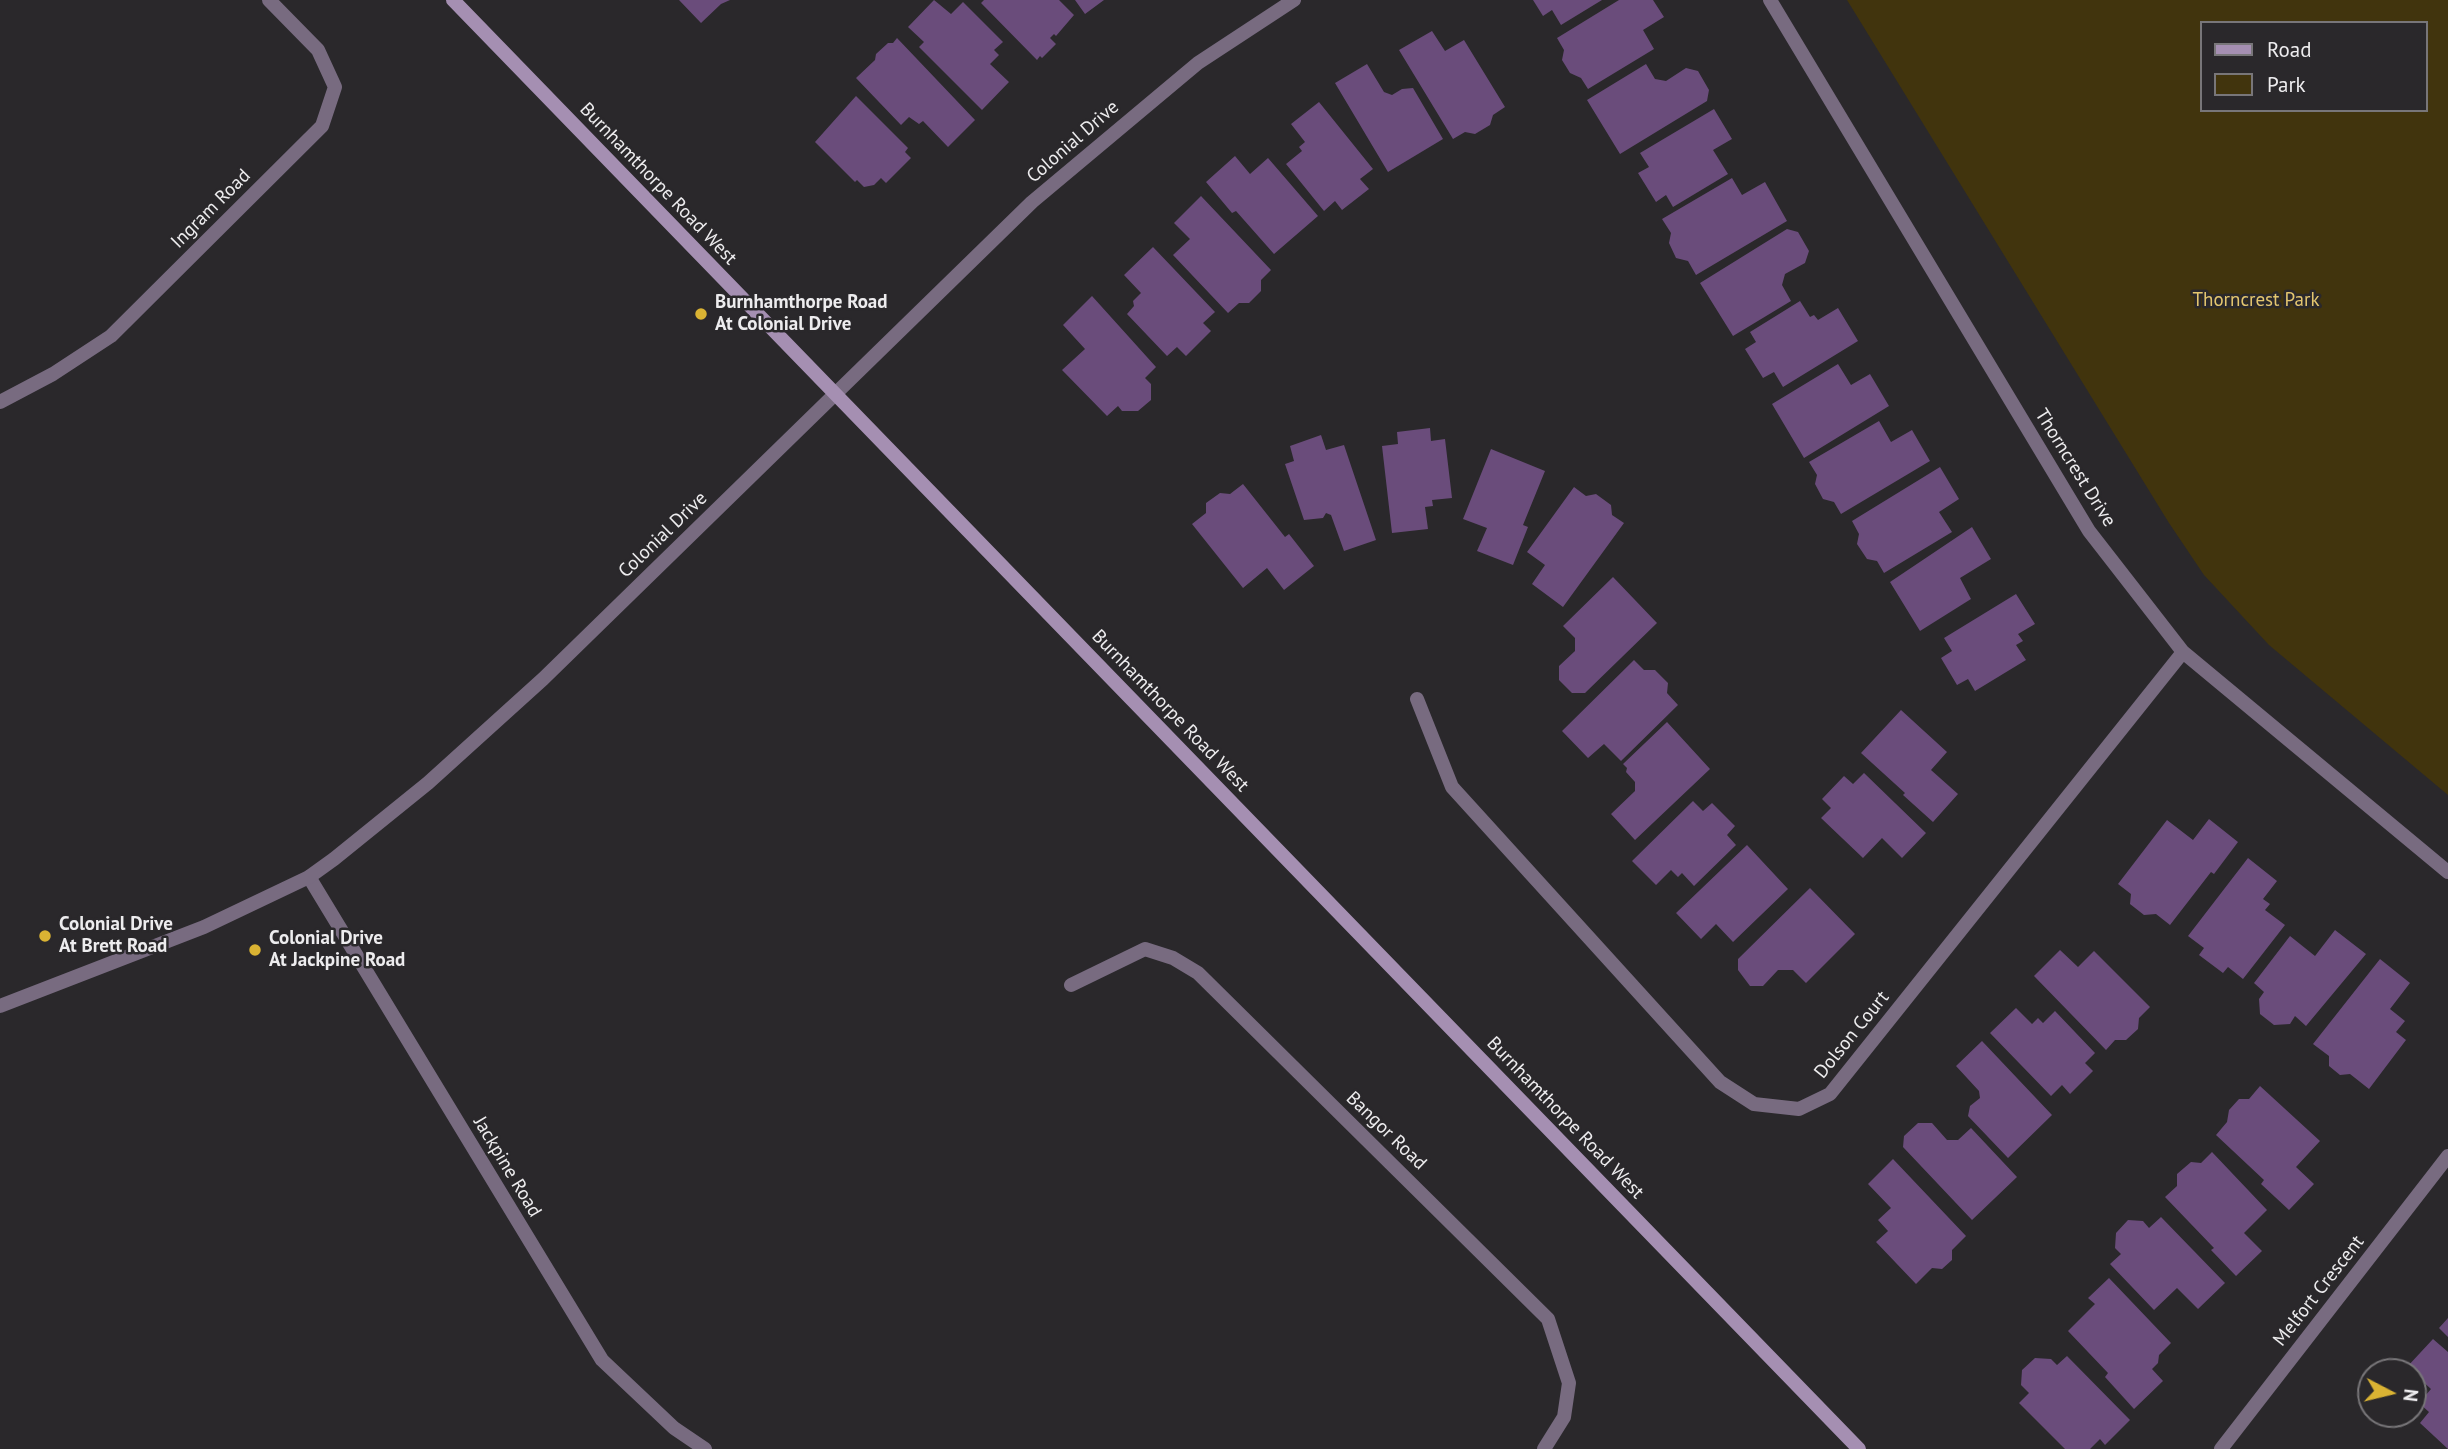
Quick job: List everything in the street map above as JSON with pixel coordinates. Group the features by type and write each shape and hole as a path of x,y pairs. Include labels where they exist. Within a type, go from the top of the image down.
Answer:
{"main road":[{"name":"Burnhamthorpe Road West","path":"453,0 1859,1449"}],"street":[{"name":"Ingram Road","path":"0,402 52,374 111,336 322,126 335,87 318,50 269,0"},
{"name":"Colonial Drive","path":"0,1006 204,927 309,877 428,783 533,687 1032,202 1198,63 1294,0"},
{"name":"Thorncrest Drive","path":"1770,0 2090,531 2183,652 2448,872"},
{"name":"Dolson Court","path":"1417,699 1452,787 1720,1082 1754,1104 1799,1110 1830,1094 2183,652"},
{"name":"Jackpine Road","path":"309,877 602,1360 674,1428 705,1449"},
{"name":"Bangor Road","path":"1071,985 1145,949 1173,958 1198,973 1548,1319 1569,1383 1564,1417 1544,1449"},
{"name":"Melfort Crescent","path":"2221,1449 2448,1156"}],"green space":[{"name":"Thorncrest Park","path":"1847,0 2448,0 2448,795 2269,645 2204,575 2169,523"}],"building":[{"path":"679,0 730,0 721,4 701,23"},
{"path":"934,0 951,14 963,2 1003,42 994,50 999,55 990,64 1009,82 982,110 919,47 924,42 908,27"},
{"path":"984,0 1059,0 1074,15 1056,36 1054,34 1050,38 1056,44 1037,60 981,3"},
{"path":"1075,0 1104,0 1085,14"},
{"path":"1533,0 1602,0 1561,25 1552,10 1543,16"},
{"path":"1619,0 1653,0 1664,17 1643,30 1654,49 1588,89 1581,78 1570,73 1562,60 1564,50 1557,38"},
{"path":"1432,31 1445,51 1464,40 1505,107 1493,115 1490,125 1475,134 1465,132 1453,139 1399,50"},
{"path":"897,38 975,120 948,147 923,121 919,124 909,117 901,125 856,78 875,60 876,54"},
{"path":"1367,64 1384,92 1392,95 1402,89 1413,88 1443,139 1388,172 1335,83"},
{"path":"1646,64 1655,79 1666,81 1686,68 1698,71 1709,90 1707,101 1620,154 1587,100"},
{"path":"856,96 908,148 905,152 911,158 886,183 881,178 874,185 864,187 857,180 855,182 815,142"},
{"path":"1319,102 1373,169 1360,179 1369,189 1342,210 1335,201 1324,211 1286,164 1302,151 1299,147 1305,142 1291,124"},
{"path":"1714,109 1732,139 1713,150 1728,174 1673,207 1666,195 1656,202 1638,173 1649,167 1640,153"},
{"path":"1235,156 1250,174 1268,158 1318,216 1274,254 1236,211 1232,213 1206,182"},
{"path":"1732,178 1742,195 1765,182 1787,221 1696,275 1688,261 1676,258 1669,243 1671,233 1662,219"},
{"path":"1201,196 1271,270 1261,280 1261,291 1249,303 1239,303 1228,313 1173,255 1190,239 1174,223"},
{"path":"1787,229 1798,232 1809,251 1805,263 1785,274 1782,285 1791,301 1733,336 1700,283"},
{"path":"1153,247 1215,312 1203,323 1211,331 1186,356 1177,347 1167,356 1127,314 1134,306 1133,301 1141,293 1124,275"},
{"path":"1092,296 1156,367 1145,378 1151,384 1151,400 1138,411 1122,411 1118,406 1107,416 1062,370 1085,349 1063,325"},
{"path":"1800,301 1810,317 1814,315 1818,320 1838,308 1858,341 1783,387 1774,372 1763,378 1745,349 1756,342 1750,332"},
{"path":"1838,364 1851,385 1870,374 1889,406 1804,458 1772,404"},
{"path":"1879,421 1891,442 1912,430 1930,461 1841,514 1834,502 1823,499 1815,484 1817,475 1809,462"},
{"path":"1430,428 1431,441 1445,439 1452,498 1432,500 1433,506 1425,507 1428,529 1392,533 1382,446 1398,444 1397,432"},
{"path":"1321,435 1326,450 1344,445 1376,540 1344,551 1331,515 1326,513 1323,518 1304,520 1285,464 1294,461 1290,446"},
{"path":"1491,449 1545,471 1523,525 1528,527 1513,565 1477,551 1487,528 1463,519"},
{"path":"1940,467 1959,499 1939,512 1952,532 1884,573 1877,561 1867,559 1857,544 1859,534 1852,521"},
{"path":"1243,484 1285,537 1289,534 1314,566 1284,590 1267,568 1243,588 1192,524 1206,513 1206,503 1220,493 1230,494"},
{"path":"1574,487 1586,496 1596,494 1611,505 1612,515 1624,523 1563,607 1532,584 1545,565 1527,552"},
{"path":"1972,527 1991,559 1960,578 1971,599 1920,631 1890,582"},
{"path":"1613,577 1657,623 1585,693 1572,693 1559,680 1559,666 1575,651 1575,638 1563,626"},
{"path":"2016,594 2035,624 2018,634 2023,641 2016,645 2026,660 1975,691 1968,679 1957,685 1941,658 1952,651 1944,638"},
{"path":"1634,660 1644,670 1655,670 1668,683 1667,693 1678,705 1621,761 1604,744 1588,758 1562,731"},
{"path":"1901,710 1947,752 1931,770 1958,794 1933,822 1861,753"},
{"path":"1667,722 1710,769 1635,840 1611,814 1635,791 1635,782 1623,764"},
{"path":"1864,773 1926,833 1902,858 1882,838 1863,858 1821,818 1831,808 1822,799 1844,776 1853,784"},
{"path":"1693,801 1703,811 1712,803 1735,826 1727,835 1736,845 1694,886 1682,873 1678,877 1671,870 1656,885 1632,861"},
{"path":"2209,819 2238,842 2170,925 2156,914 2144,915 2130,904 2131,894 2118,884 2167,820 2193,840"},
{"path":"1747,845 1788,889 1733,942 1716,924 1701,939 1676,913"},
{"path":"2248,858 2277,881 2263,899 2270,904 2265,910 2285,925 2243,979 2228,967 2223,973 2199,955 2204,948 2188,936"},
{"path":"1810,888 1855,934 1806,983 1793,970 1778,970 1763,986 1750,986 1738,970 1738,959"},
{"path":"2335,930 2366,954 2306,1026 2295,1016 2290,1024 2274,1025 2260,1014 2259,999 2264,992 2254,983 2290,936 2315,956"},
{"path":"2060,950 2078,967 2094,951 2150,1007 2139,1018 2138,1029 2126,1040 2115,1040 2106,1050 2034,976"},
{"path":"2380,959 2410,983 2390,1009 2405,1021 2396,1032 2406,1040 2369,1089 2350,1074 2340,1075 2329,1066 2329,1056 2313,1044"},
{"path":"2016,1008 2032,1024 2038,1018 2043,1023 2055,1011 2095,1053 2085,1063 2093,1071 2070,1094 2062,1085 2051,1096 1990,1033"},
{"path":"1982,1041 2052,1115 2008,1158 1968,1116 1970,1106 1980,1098 1979,1091 1956,1066"},
{"path":"2260,1086 2320,1141 2296,1167 2314,1184 2289,1210 2261,1184 2264,1180 2216,1135 2227,1122 2229,1110 2239,1099 2249,1099"},
{"path":"1918,1123 1932,1123 1947,1140 1958,1140 1971,1128 2017,1177 1972,1220 1903,1147 1904,1136"},
{"path":"2212,1152 2267,1210 2244,1233 2262,1251 2236,1276 2211,1250 2214,1248 2165,1197 2177,1186 2177,1174 2191,1162 2201,1163"},
{"path":"1893,1159 1966,1236 1952,1250 1952,1260 1942,1269 1932,1268 1916,1284 1876,1242 1888,1231 1878,1220 1891,1208 1868,1184"},
{"path":"2161,1217 2225,1283 2198,1309 2177,1288 2154,1310 2110,1264 2121,1254 2115,1248 2116,1233 2128,1220 2143,1221 2149,1228"},
{"path":"2109,1278 2171,1343 2159,1355 2158,1363 2152,1369 2163,1381 2134,1409 2105,1377 2108,1373 2068,1331 2095,1304 2088,1298"},
{"path":"2448,1318 2448,1337 2439,1328"},
{"path":"2433,1339 2448,1352 2448,1449 2425,1428 2429,1412 2427,1394 2431,1389 2427,1385 2427,1358 2415,1358"},
{"path":"2067,1356 2130,1420 2105,1445 2100,1439 2090,1449 2065,1449 2019,1403 2029,1393 2021,1385 2022,1370 2035,1358 2051,1359 2057,1365"}],"place":[{"name":"Burnhamthorpe Road At Colonial Drive","path":"701,314"},
{"name":"Colonial Drive At Brett Road","path":"45,936"},
{"name":"Colonial Drive At Jackpine Road","path":"255,950"}]}
